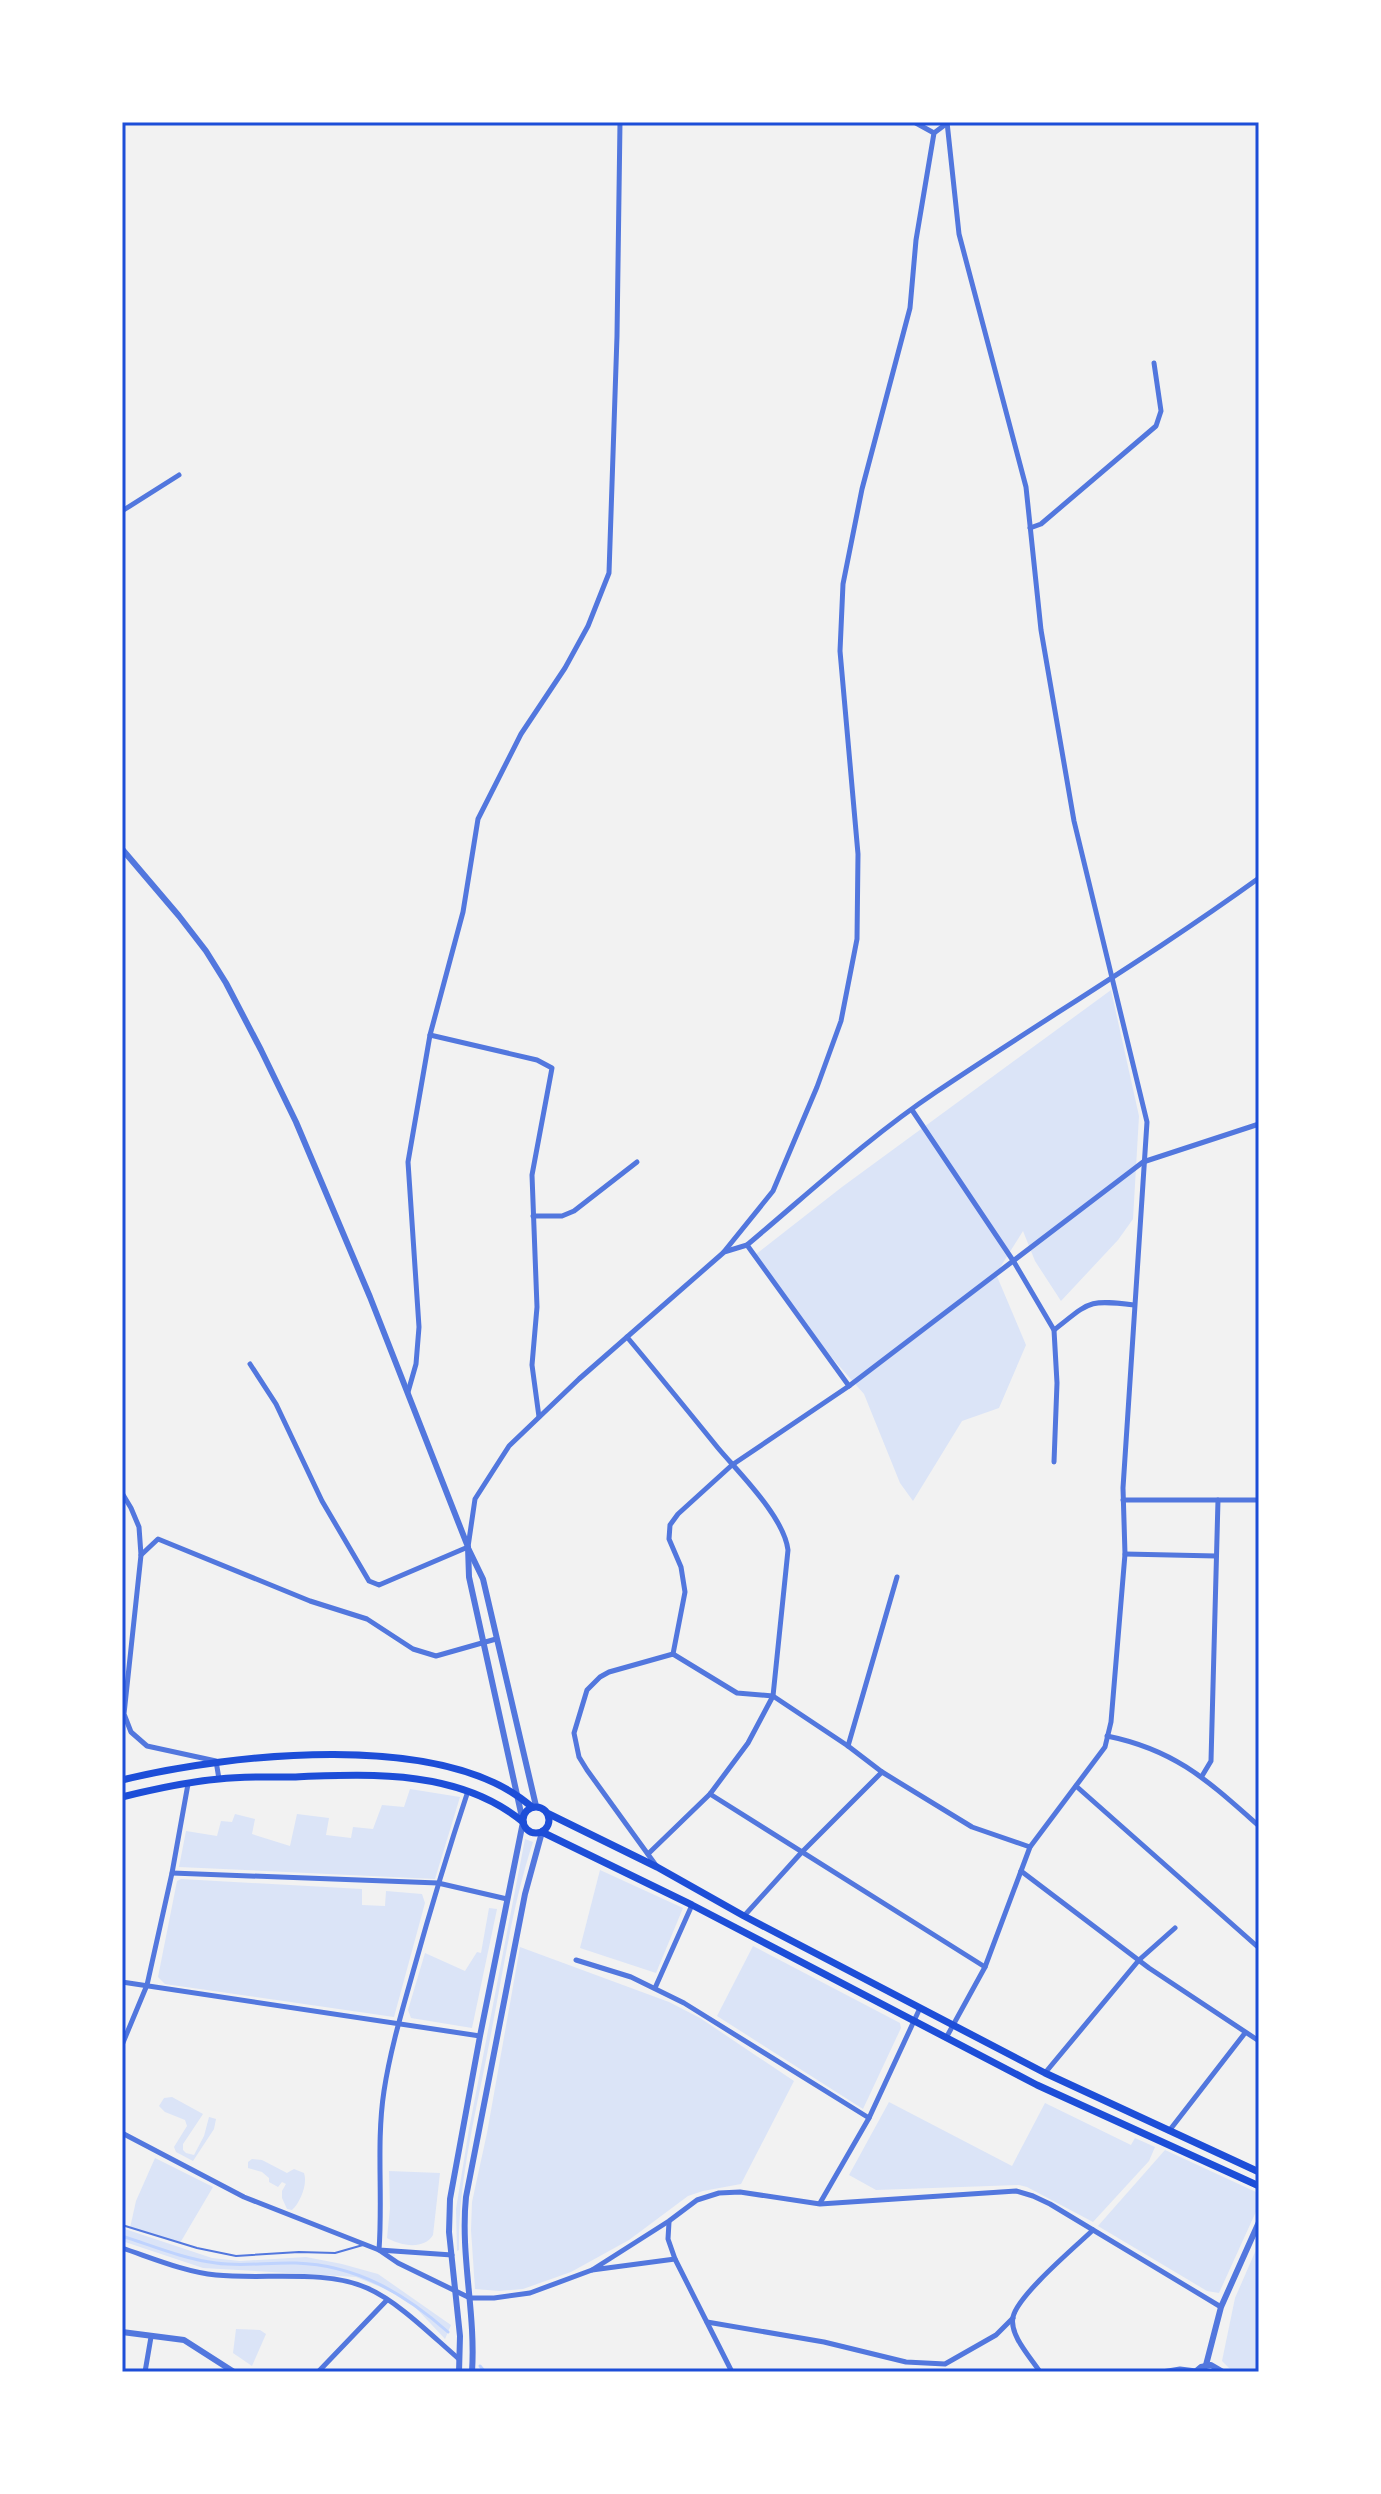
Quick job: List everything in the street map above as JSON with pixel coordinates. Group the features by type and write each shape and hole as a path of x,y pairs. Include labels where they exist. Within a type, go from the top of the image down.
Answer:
{"main road":[{"path":"122,1780 216,1761 268,1757 380,1757 445,1767 486,1778 517,1793 534,1807 544,1808 549,1814 657,1867 744,1916 1045,2073 1259,2172"},
{"path":"122,1797 219,1779 386,1775 468,1791 498,1804 523,1822 530,1832 542,1832 692,1905 913,2022 1097,2114 1259,2186"},
{"path":"523,1822 524,1814 534,1807"},
{"path":"542,1832 550,1823 549,1814"}],"street":[{"path":"408,1392 416,1364 419,1327 408,1162 430,1035 463,912 478,819 521,734 565,668 588,626 609,573 620,122"},
{"path":"914,122 934,133"},
{"path":"459,2372 459,2317 449,2232 450,2199 523,1822 469,1577 468,1547 475,1499 509,1446 723,1253 773,1191 841,1021 857,939 858,854 840,651 843,584 862,489 910,308 916,240 934,133 947,122"},
{"path":"946,2039 985,1967 1030,1847 1105,1747 1111,1722 1125,1554 1123,1500 1147,1122 1074,821 1041,630 1026,487 959,234 947,122"},
{"path":"1030,528 1041,524 1156,426 1161,411 1154,363"},
{"path":"122,511 179,475"},
{"path":"122,849 179,916 226,983 296,1122 483,1579 534,1807"},
{"path":"723,1253 747,1245 912,1110 1259,878"},
{"path":"430,1035 537,1060 552,1068 532,1175 537,1307 532,1365 539,1417"},
{"path":"912,1110 1014,1262 1054,1330 1057,1383 1054,1462"},
{"path":"673,1654 685,1582 670,1546 670,1525 732,1465 849,1386 1143,1162 1259,1124"},
{"path":"533,1216 562,1216 574,1211 637,1162"},
{"path":"747,1245 849,1386"},
{"path":"1054,1330 1088,1304 1103,1301 1134,1305"},
{"path":"627,1337 781,1527 788,1556 773,1696 748,1743 710,1794 648,1854"},
{"path":"250,1364 276,1404 322,1501 369,1581 379,1585 468,1547"},
{"path":"122,1493 139,1527 141,1555 124,1714 131,1732 147,1746 216,1761 219,1779"},
{"path":"1123,1500 1259,1500"},
{"path":"1202,1776 1211,1761 1218,1500"},
{"path":"141,1555 158,1539 310,1601 367,1619 413,1649 436,1656 496,1639"},
{"path":"1125,1554 1216,1556"},
{"path":"848,1746 897,1577"},
{"path":"657,1867 587,1770 579,1757 574,1733 587,1690 600,1677 673,1654 737,1693 773,1696 882,1772 972,1827 1030,1847"},
{"path":"1107,1736 1160,1751 1202,1776 1259,1826"},
{"path":"744,1916 801,1853 882,1772"},
{"path":"122,2045 147,1985 188,1784"},
{"path":"1076,1786 1259,1948"},
{"path":"379,2250 381,2114 385,2082 438,1883 468,1791"},
{"path":"710,1794 985,1967"},
{"path":"472,2372 473,2336 465,2241 466,2197 525,1894 542,1832"},
{"path":"1021,1871 1139,1960 1259,2041"},
{"path":"172,1873 438,1883 507,1899"},
{"path":"655,1989 692,1905"},
{"path":"1045,2073 1139,1960 1175,1928"},
{"path":"576,1960 631,1977 715,2021 869,2118"},
{"path":"122,1982 480,2036"},
{"path":"820,2204 869,2118 920,2008"},
{"path":"1169,2131 1245,2033"},
{"path":"122,2133 244,2197 379,2250 398,2263 470,2298 530,2293 592,2270 707,2195 729,2192 820,2204 1016,2191 1041,2200 1221,2307"},
{"path":"669,2221 668,2239 675,2259 732,2372"},
{"path":"1162,2372 1180,2369 1196,2371 1206,2365 1221,2307 1259,2222"},
{"path":"707,2322 824,2342 906,2362 945,2364 996,2335 1013,2318 1026,2295 1093,2230"},
{"path":"122,2248 216,2275 347,2281 370,2289 387,2300 460,2357"},
{"path":"379,2250 452,2255"},
{"path":"592,2270 675,2259"},
{"path":"318,2372 387,2300"},
{"path":"1013,2318 1015,2333 1040,2372"},
{"path":"122,2332 184,2340 234,2372"},
{"path":"145,2372 151,2337"},
{"path":"1206,2365 1222,2371"}],"lane":[{"path":"122,2225 197,2248 236,2256 335,2253 364,2244"}],"shaded area":[{"path":"1111,990 1139,1116 1133,1219 1118,1240 1061,1301 1035,1261 1023,1231 996,1274 1026,1345 999,1408 962,1421 913,1501 900,1483 864,1394 810,1333 755,1255 842,1187"},
{"path":"410,1789 460,1797 435,1879 179,1867 186,1831 217,1836 221,1821 232,1822 235,1814 255,1819 252,1834 290,1846 297,1814 329,1818 326,1835 351,1838 353,1827 373,1829 382,1805 404,1807"},
{"path":"525,1839 533,1842 514,1915 469,2144 457,2251 456,2209 469,2129"},
{"path":"600,1870 683,1908 656,1973 580,1948"},
{"path":"177,1881 362,1889 362,1905 385,1906 386,1891 422,1894 425,1903 394,2017 165,1984 158,1977"},
{"path":"489,1908 497,1909 472,2028 411,2018 408,2010 425,1953 465,1971 477,1952 481,1953"},
{"path":"753,1946 900,2023 901,2028 863,2109 717,2016"},
{"path":"520,1947 669,2002 700,2018 794,2081 741,2184 688,2196 629,2240 571,2272 523,2289 475,2289 472,2202"},
{"path":"172,2097 203,2114 183,2144 186,2153 194,2155 209,2117 216,2119 214,2129 193,2161 176,2152 174,2147 187,2126 185,2120 165,2112 159,2106 164,2098"},
{"path":"889,2102 1012,2166 1045,2103 1131,2145 1135,2138 1155,2147 1149,2161 1093,2222 1019,2185 876,2190 849,2175"},
{"path":"1165,2150 1259,2196 1259,2205 1219,2293 1207,2291 1098,2226"},
{"path":"155,2158 213,2187 180,2243 130,2228 136,2201"},
{"path":"252,2159 262,2160 287,2173 294,2169 304,2173 302,2193 292,2210 287,2209 282,2198 286,2184 282,2182 278,2187 269,2182 262,2172 248,2168 248,2162"},
{"path":"389,2171 440,2173 433,2235 424,2243 405,2245 387,2238"},
{"path":"122,2228 212,2258 240,2261 306,2257 378,2274 451,2325 445,2339 416,2308 388,2290 356,2277 203,2268 122,2241"},
{"path":"1259,2243 1259,2372 1233,2372 1222,2361 1235,2298"},
{"path":"236,2329 260,2330 266,2334 252,2366 233,2353"}],"waterway":[{"path":"122,2236 216,2263 296,2263 339,2269 359,2275 396,2294 448,2332"},
{"path":"480,2366 485,2372"}]}
